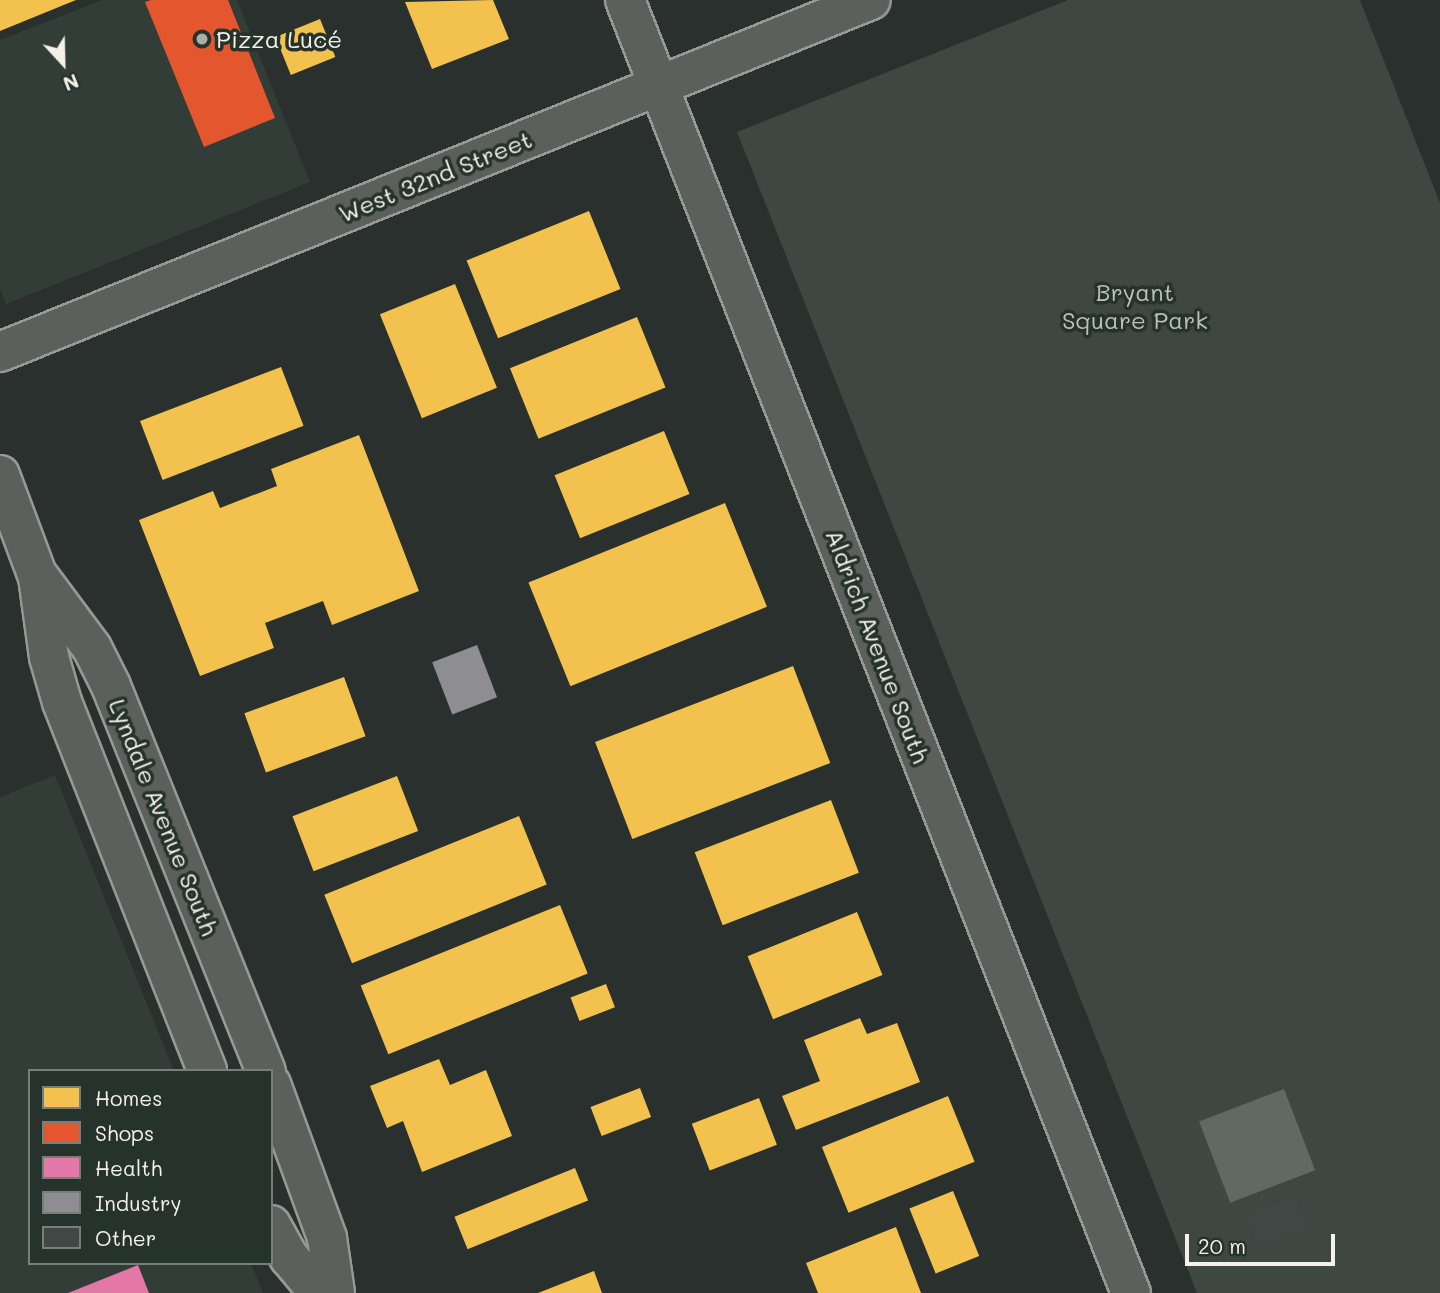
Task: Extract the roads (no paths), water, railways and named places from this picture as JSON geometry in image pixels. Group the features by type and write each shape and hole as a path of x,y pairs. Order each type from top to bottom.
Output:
{"street":[{"name":"Aldrich Avenue South","path":"625,0 1131,1293"},
{"name":"West 32nd Street","path":"0,352 871,0"},
{"name":"Lyndale Avenue South","path":"0,475 38,577 49,657 62,702 207,1069"},
{"name":"Lyndale Avenue South","path":"38,577 92,648 111,686 265,1069"},
{"path":"273,1090 327,1238 335,1293"},
{"path":"273,1229 289,1257 319,1293"}],"place":[{"name":"Pizza Lucé","path":"202,39"}],"park label":[{"name":"Bryant Square Park","path":"1135,306"}]}
